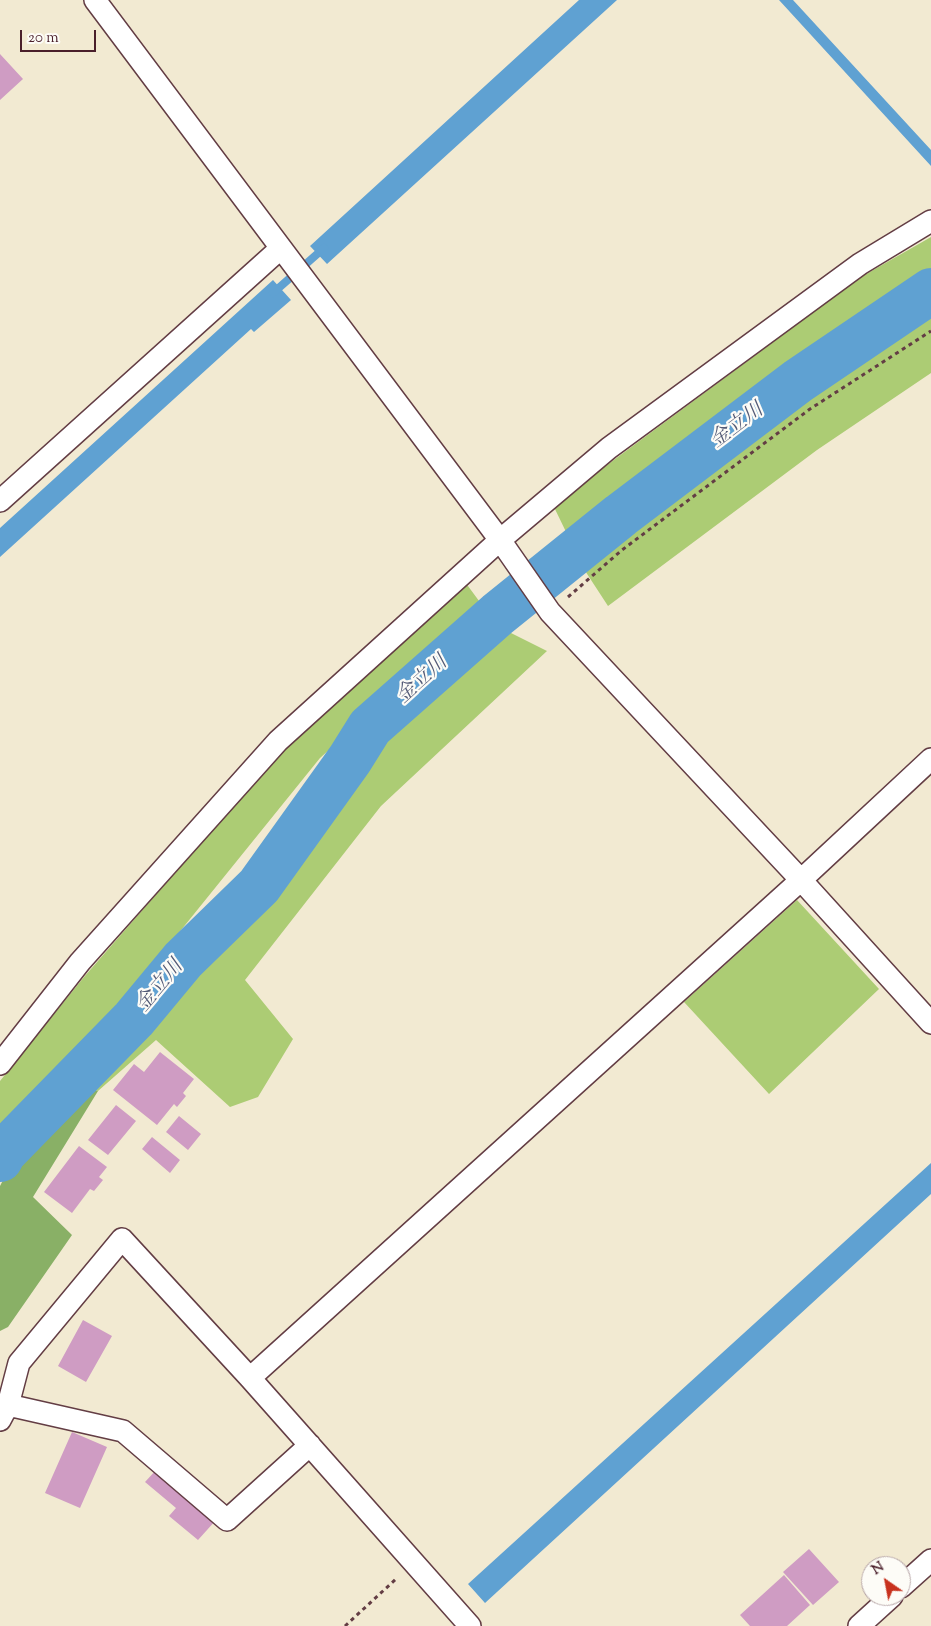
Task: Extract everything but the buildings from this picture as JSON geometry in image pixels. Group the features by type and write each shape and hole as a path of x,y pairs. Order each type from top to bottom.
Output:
{"street":[{"path":"95,0 505,548 550,612 801,880 931,1023"},
{"path":"0,1064 80,962 278,741 505,548 617,442 860,264 931,221"},
{"path":"0,501 286,255"},
{"path":"250,1378 801,880 931,759"},
{"path":"310,1445 227,1520 123,1431 4,1412 19,1363 122,1239 250,1378 310,1445 470,1626"},
{"path":"911,1579 931,1560"},
{"path":"859,1626 881,1606"}],"path":[{"path":"550,612 622,550 810,408 931,331"},
{"path":"345,1626 414,1563"}],"green space":[{"path":"931,237 931,280 799,365 568,536 553,505 861,277"},
{"path":"931,304 931,373 817,450 608,606 578,560 806,385"},
{"path":"465,582 485,609 320,758 152,966 0,1141 0,1081 84,977 283,749"},
{"path":"495,625 547,651 381,806 245,980 293,1039 258,1097 230,1107 156,1040 98,1091 87,1087 188,968 297,852 375,738"},
{"path":"797,900 879,989 769,1094 684,1002"},
{"path":"87,1087 98,1091 33,1197 72,1235 8,1327 0,1331 0,1186 17,1153"}],"water":[{"path":"579,0 617,0 327,264 310,246"},
{"path":"779,0 793,0 931,150 931,166"},
{"path":"273,280 291,300 254,332 251,329 0,557 0,528"},
{"path":"931,1163 931,1194 485,1603 468,1584"}],"waterway":[{"path":"273,293 324,248"},
{"name":"金立川","path":"0,1159 3,1153 134,1019 183,960 259,886 350,759 370,727 498,614 621,515 798,381 931,291"}]}
